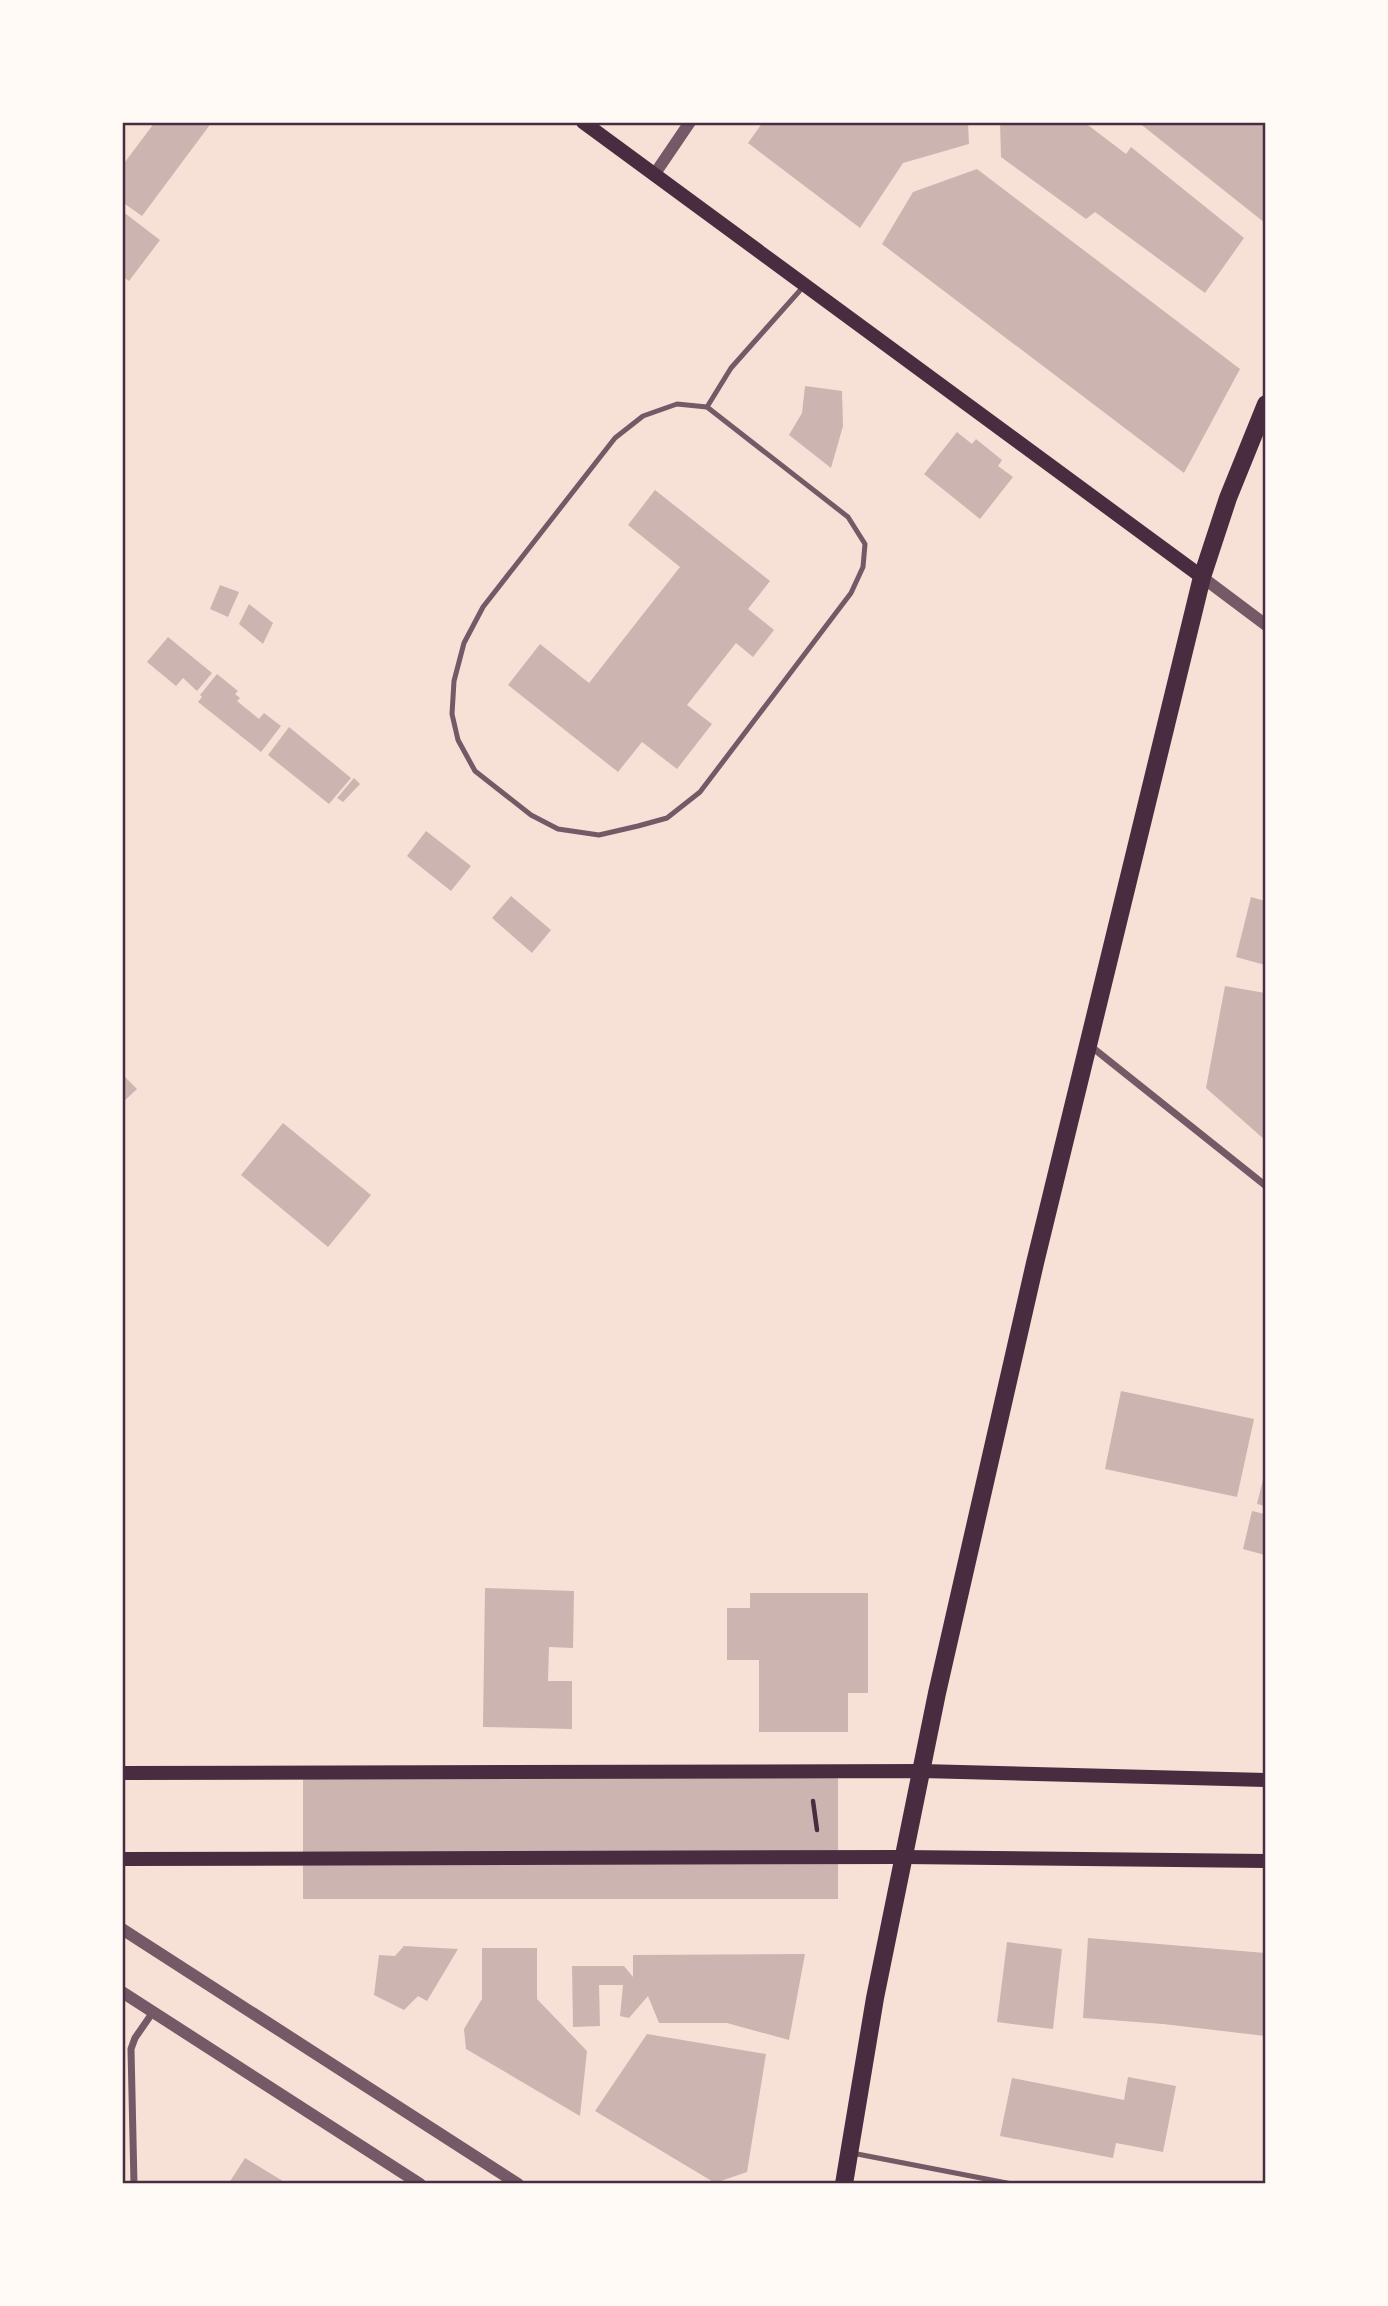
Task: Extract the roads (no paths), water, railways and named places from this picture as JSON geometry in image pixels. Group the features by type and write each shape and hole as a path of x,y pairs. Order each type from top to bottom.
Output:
{"main road":[{"path":"583,122 1202,577"},
{"path":"844,2183 875,1998 940,1680 1088,1044 1202,577 1228,498 1265,404"},
{"path":"122,1773 922,1771 1265,1780"},
{"path":"122,1859 903,1857 1265,1861"}],"street":[{"path":"654,175 690,122"},
{"path":"1202,577 1265,625"},
{"path":"1088,1044 1265,1186"},
{"path":"122,1929 518,2183"},
{"path":"122,1992 420,2183"},
{"path":"134,2183 131,2049 135,2038 153,2012"}],"lane":[{"path":"706,407 731,368 804,285"},
{"path":"677,404 706,407 848,516 865,544 863,567 851,593 700,792 667,818 638,827 598,835 558,829 531,815 475,771 458,740 452,713 454,681 464,643 483,607 615,438 643,416 677,404"},
{"path":"849,2152 1012,2183"}]}
